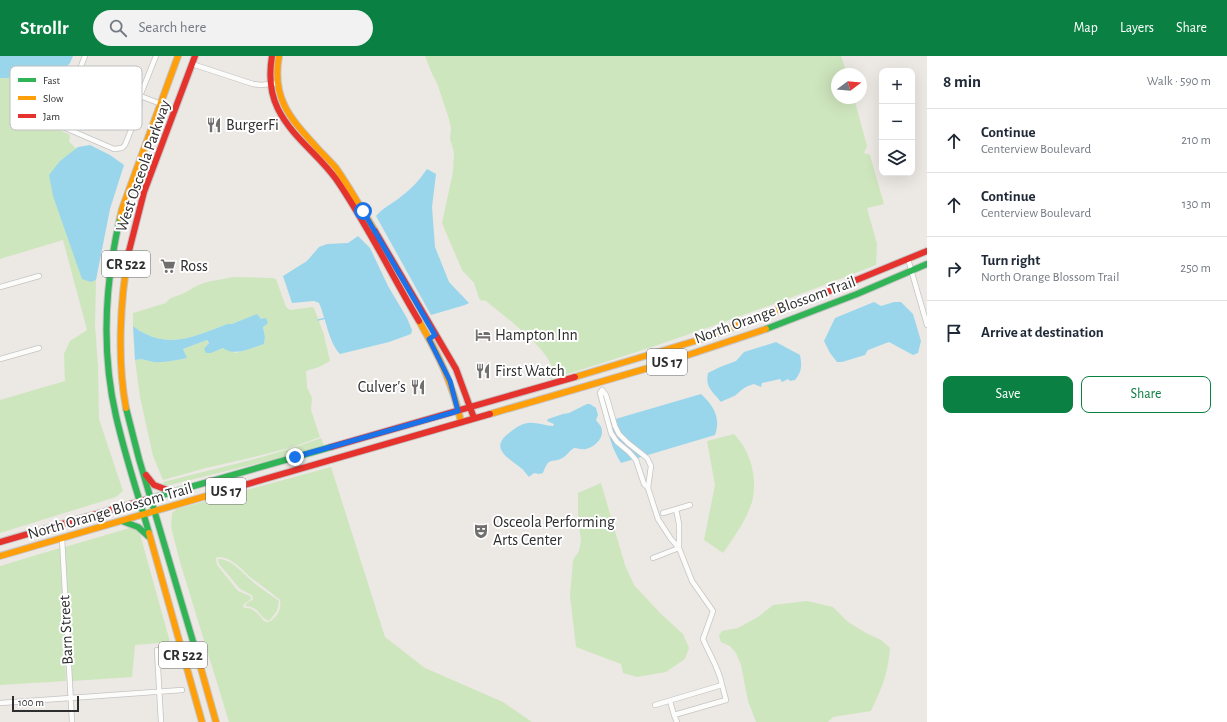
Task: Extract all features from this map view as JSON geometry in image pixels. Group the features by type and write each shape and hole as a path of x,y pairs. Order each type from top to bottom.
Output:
{"main road":[{"name":"West Osceola Parkway","path":"139,502 116,416 111,391 106,348 106,300 111,258 122,210 178,56"},
{"name":"West Osceola Parkway","path":"150,499 129,420 124,388 121,318 124,276 140,204 195,56"},
{"path":"272,56 270,70 271,84 278,109 287,123 332,169"},
{"path":"279,56 277,67 278,83 282,99 290,117 332,169 379,250 390,272 432,337 456,369 474,418"},
{"name":"US 17","path":"908,259 927,251"},
{"name":"North Orange Blossom Trail","path":"0,542 470,408 708,337 822,295 908,259"},
{"name":"US 17","path":"911,270 927,264"},
{"name":"North Orange Blossom Trail","path":"0,556 669,362 800,316 857,294 911,270"},
{"path":"800,316 805,307 822,295"},
{"path":"768,328 791,314 794,310 793,306"},
{"path":"432,337 448,375 461,422"},
{"path":"603,381 606,373 616,365"},
{"path":"142,470 149,481 156,487 174,492"},
{"name":"CR 522","path":"150,499 216,722"},
{"name":"CR 522","path":"139,502 202,722"},
{"path":"121,521 138,526 144,530 150,540"}],"street":[{"path":"81,66 85,56"},
{"path":"142,91 156,56"},
{"path":"192,64 253,84 262,85 278,83"},
{"path":"142,97 161,104"},
{"path":"70,130 114,149 122,148 125,145 131,130"},
{"path":"908,259 927,325"},
{"path":"0,287 39,276"},
{"path":"0,359 39,348"},
{"path":"648,488 644,484 634,458 610,433 600,393 602,390 606,394 615,426 619,434 647,458 651,466 648,488 658,519 671,539 679,548 692,581 713,611 703,639 720,673 726,700 674,715"},
{"path":"634,458 635,454 640,453"},
{"path":"640,472 644,474 650,471"},
{"path":"663,513 690,505"},
{"path":"676,509 679,524 679,548"},
{"name":"Barn Street","path":"62,538 72,722"},
{"path":"653,558 679,548"},
{"path":"157,650 161,722"},
{"path":"655,705 722,685"},
{"path":"0,703 182,690"},
{"path":"670,701 676,722"}],"green space":[{"path":"425,56 841,56 845,68 831,68 831,104 856,104 867,146 864,153 870,155 884,204 867,208 877,244 876,265 714,325 633,353 550,379 548,373 552,367 541,350 523,332 486,301 480,300 474,283 462,270 442,223 453,172 454,152 450,139 451,128 449,119 437,83"},
{"path":"0,78 10,78 10,130 59,130 70,135 69,141 76,149 60,161 91,282 96,280 95,325 98,366 99,419 123,491 116,497 0,533 0,400 65,381 64,354 70,341 87,330 63,240 0,259"},
{"path":"233,277 276,279 286,307 290,310 314,308 324,335 330,361 319,367 306,371 307,387 312,398 311,410 320,437 283,449 163,480 153,456 140,397 135,360 143,359 154,362 162,362 187,358 183,349 207,340 211,353 223,348 236,353 264,344 265,337 263,326 268,323 258,320 227,324 187,338 166,340 146,334 133,326 133,313 166,303 171,298 203,283"},
{"path":"734,434 740,441 749,457 752,466 754,493 746,516 723,553 704,540 715,485 707,441"},
{"path":"321,438 324,446 315,449 170,485 164,485 163,482 251,460"},
{"path":"331,467 385,637 425,668 503,702 532,722 229,722 180,562 171,527 172,513 177,509","holes":["217,557 233,562 280,600 279,611 272,620 266,622 250,608 244,608 243,605 251,599 250,596 238,591 217,565"]},
{"path":"601,483 625,565 634,585 660,613 683,634 689,648 685,659 666,672 637,677 623,673 621,664 576,647 570,596 573,560 579,551 581,541 578,517 578,493"},
{"path":"133,527 137,529 140,534 170,642 135,645 132,677 72,681 65,547"},
{"path":"60,548 66,681 0,685 0,566"},
{"path":"218,559 228,561 257,586 279,601 277,611 269,621 254,608 245,606 248,602 253,600 252,595 240,589 219,564"},
{"path":"807,601 833,607 848,622 881,640 890,648 884,681 871,711 833,717 828,722 756,722 748,701 741,665 736,653 730,646 721,642 719,636 722,631 738,628 758,617 773,605"}],"water":[{"path":"0,56 73,56 67,66 10,66 10,78 0,78"},
{"path":"90,145 110,155 124,165 110,209 96,280 91,282 82,279 53,196 49,175 60,161 78,147"},
{"path":"427,169 436,174 432,207 435,247 449,282 469,303 431,315 376,216 410,189"},
{"path":"358,236 370,248 388,286 407,318 412,330 411,334 389,342 340,354 330,337 319,303 314,301 292,303 283,276 307,261 319,247 327,244 348,243"},
{"path":"874,302 881,306 894,302 901,302 913,314 921,341 918,353 913,355 889,342 868,350 865,355 842,362 837,362 830,353 824,341 835,318"},
{"path":"257,314 261,319 266,318 268,323 263,327 265,337 264,344 238,352 228,351 223,348 211,353 206,353 204,349 209,343 207,340 183,349 187,358 162,362 154,362 143,359 135,360 133,326 156,338 177,340 197,335 227,324 232,324"},
{"path":"776,342 800,355 801,368 795,380 790,381 788,379 782,382 780,379 762,383 761,387 754,384 745,387 735,396 721,402 708,385 708,373 736,361 744,352"},
{"path":"701,394 710,403 717,418 717,429 715,435 621,463 611,442 609,433 612,420"},
{"path":"590,404 596,408 598,415 596,420 602,429 602,434 599,440 589,448 574,448 564,457 550,462 545,467 543,473 534,473 529,477 503,452 501,443 503,438 518,426 531,423 553,426 554,424 547,421 548,419 569,413"}],"waterway":[{"path":"318,320 326,318"}],"traffic: fast":[{"path":"120,218 108,292 108,367 116,416 127,460 149,533"},
{"path":"766,329 857,294 927,264"},
{"path":"126,408 139,459 200,665"},
{"path":"148,499 331,447"},
{"path":"122,521 138,527 148,536"}],"traffic: slow":[{"path":"120,218 178,56"},
{"path":"279,56 277,71 278,85 281,97 292,119 336,168 375,231"},
{"path":"126,408 121,370 121,330 123,289 129,251"},
{"path":"575,377 695,341 827,292"},
{"path":"419,321 449,382 461,422"},
{"path":"490,414 655,366 766,329"},
{"path":"0,556 227,490"},
{"path":"149,533 202,722"},
{"path":"200,665 216,722"}],"traffic: jam":[{"path":"129,251 144,192 195,56"},
{"path":"272,56 271,83 273,96 278,109 298,137 336,179 369,231 419,321"},
{"path":"375,231 456,369 474,418"},
{"path":"827,292 927,251"},
{"path":"331,447 575,377"},
{"path":"227,490 490,414"},
{"path":"146,475 154,485 173,492"},
{"path":"0,542 148,499"}],"place":[{"name":"BurgerFi","path":"214,125"},
{"name":"Ross","path":"168,266"},
{"name":"Hampton Inn","path":"483,335"},
{"name":"First Watch","path":"483,371"},
{"name":"Culver's","path":"418,387"},
{"name":"Osceola Performing Arts Center","path":"481,531"}],"route":[{"path":"295,457 458,411 450,381 429,339 435,335 363,211"}]}
